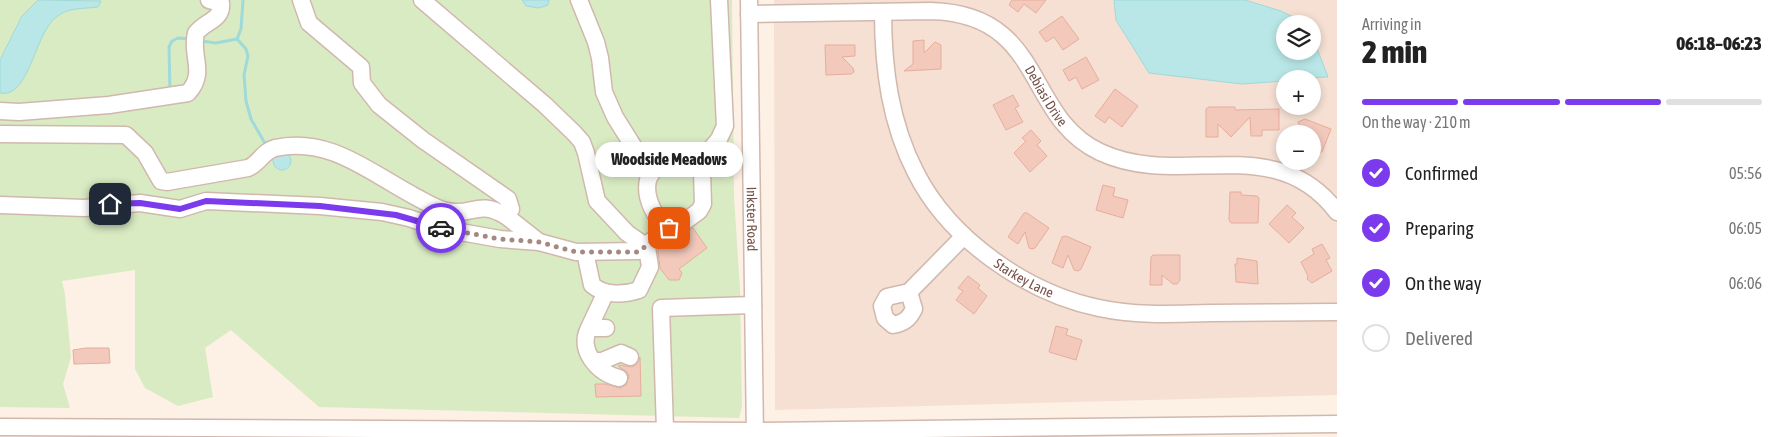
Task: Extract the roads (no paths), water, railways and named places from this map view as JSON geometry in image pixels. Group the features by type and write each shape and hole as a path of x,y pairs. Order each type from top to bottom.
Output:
{"street":[{"path":"0,111 19,112 109,104 188,93 196,81 198,73 196,33 220,14 221,3 208,0"},
{"path":"301,0 309,23 360,67 362,83 371,97 422,140 508,199 510,209 506,216"},
{"path":"422,0 545,104 574,133 582,142 586,153 597,201 627,234 647,247 650,267 639,290 631,293 605,294 592,285 590,279"},
{"path":"579,0 596,42 604,92 615,117 635,149 654,160 656,166 647,188 648,198 661,224 669,228"},
{"path":"0,205 84,208 140,203 180,209 206,201 320,206 391,214 438,228 500,239 539,242 560,249 585,252 638,252 647,247 669,228 684,222 699,210 703,204 702,172 704,157 720,139 725,126 719,0"},
{"name":"Debiasi Drive","path":"749,7 956,13 974,18 1005,36 1024,59 1054,108 1072,132 1098,151 1122,162 1158,167 1244,164 1275,169 1292,175 1316,190 1337,212"},
{"name":"Inkster Road","path":"749,7 755,434"},
{"name":"Starkey Lane","path":"883,12 884,64 889,96 900,134 916,174 936,204 964,236 987,256 1024,281 1056,295 1099,308 1160,314 1337,312"},
{"path":"0,134 126,135 144,154 161,181 167,182 253,166 261,156 275,148 293,146 326,149 434,207 455,212 488,208 506,216 539,242"},
{"path":"909,292 964,236"},
{"path":"585,252 596,327"},
{"path":"605,294 596,327 584,336 586,350 600,368 610,376 619,378"},
{"path":"665,430 661,308 753,305"},
{"path":"596,361 602,361 622,353 630,358"},
{"path":"0,427 665,430 755,434 1181,432 1337,424"}],"water":[{"path":"38,0 101,1 98,7 70,10 55,18 42,38 25,77 10,92 0,93 0,60 22,16"},
{"path":"522,0 549,0 548,5 539,8 526,6"},
{"path":"1114,0 1245,0 1289,15 1276,15 1276,60 1321,59 1328,77 1321,77 1321,70 1276,70 1276,82 1242,84 1149,73 1116,20"},
{"path":"282,152 288,155 291,161 288,167 282,170 276,167 273,161 276,155"}],"waterway":[{"path":"201,41 216,43 237,39 241,29 243,0"},
{"path":"170,91 169,47 172,41 178,38 190,39"},
{"path":"237,39 246,49 248,56 244,75 246,101 251,119 267,147"}],"place":[{"name":"Woodside Meadows","path":"669,228"}]}
